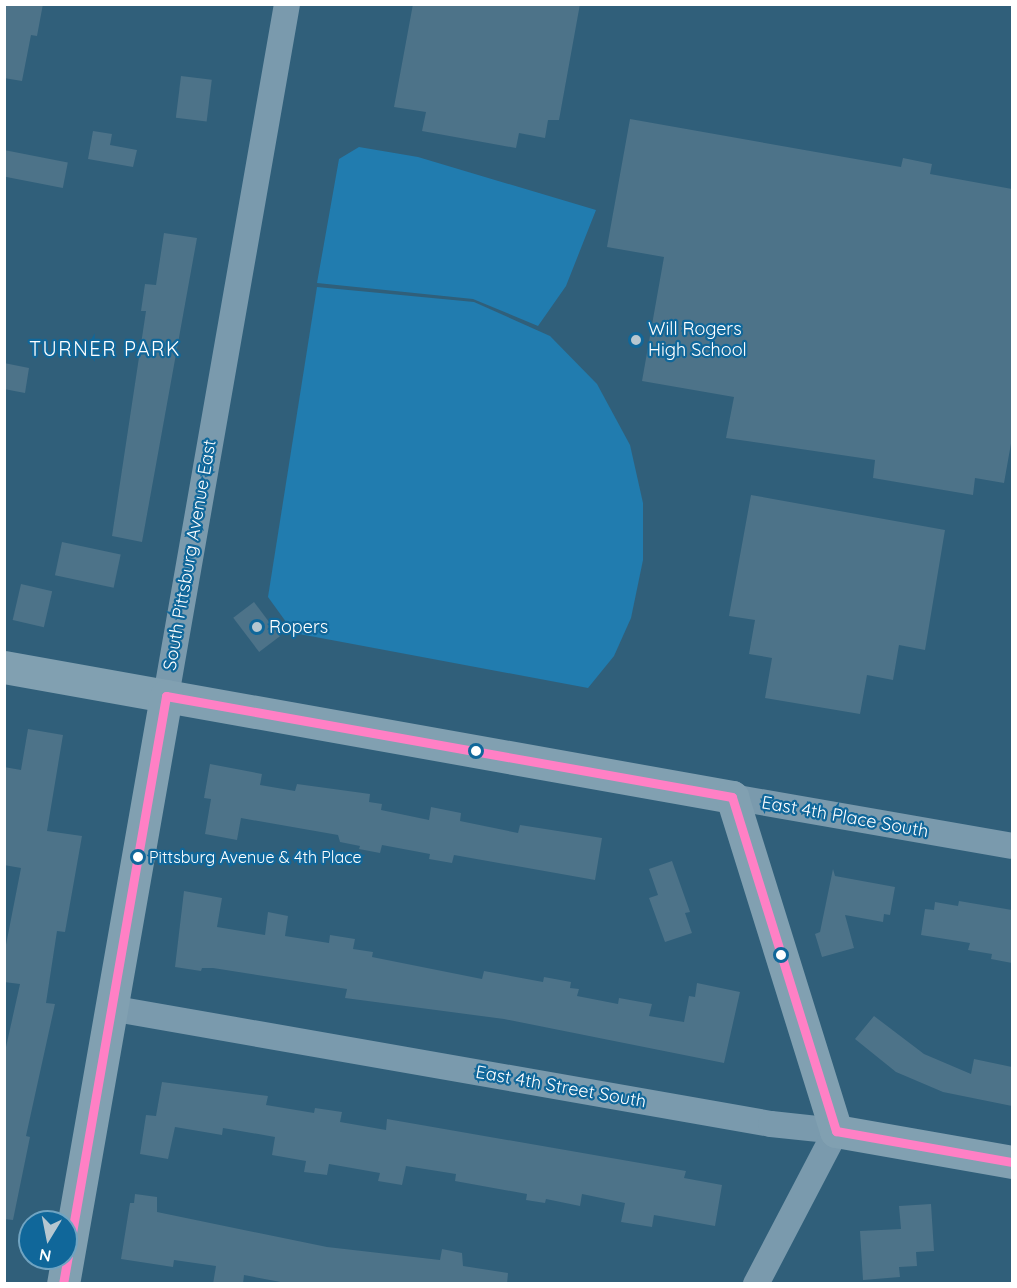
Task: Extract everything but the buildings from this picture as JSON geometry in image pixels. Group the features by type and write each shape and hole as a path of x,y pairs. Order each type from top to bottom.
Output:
{"street":[{"name":"South Pittsburg Avenue East","path":"63,1284 166,696 281,6"},
{"name":"East 4th Place South","path":"4,667 1012,846"},
{"path":"732,797 836,1131 756,1284"},
{"name":"East 4th Street South","path":"110,1008 771,1124 836,1131 1012,1162"}],"shaded area":[{"path":"359,147 418,157 596,210 566,286 538,326 473,299 317,283 339,159"},
{"path":"317,287 474,302 550,336 597,384 630,445 643,503 643,560 631,618 614,656 588,688 294,633 268,597"}],"transit line":[{"path":"63,1284 166,696 732,797 836,1131 1012,1162"}],"place":[{"name":"Will Rogers High School","path":"636,340"},
{"name":"Ropers","path":"257,627"},
{"name":"Pittsburg Avenue & 4th Place","path":"138,857"}],"district":[{"name":"TURNER PARK","path":"105,348"}]}
